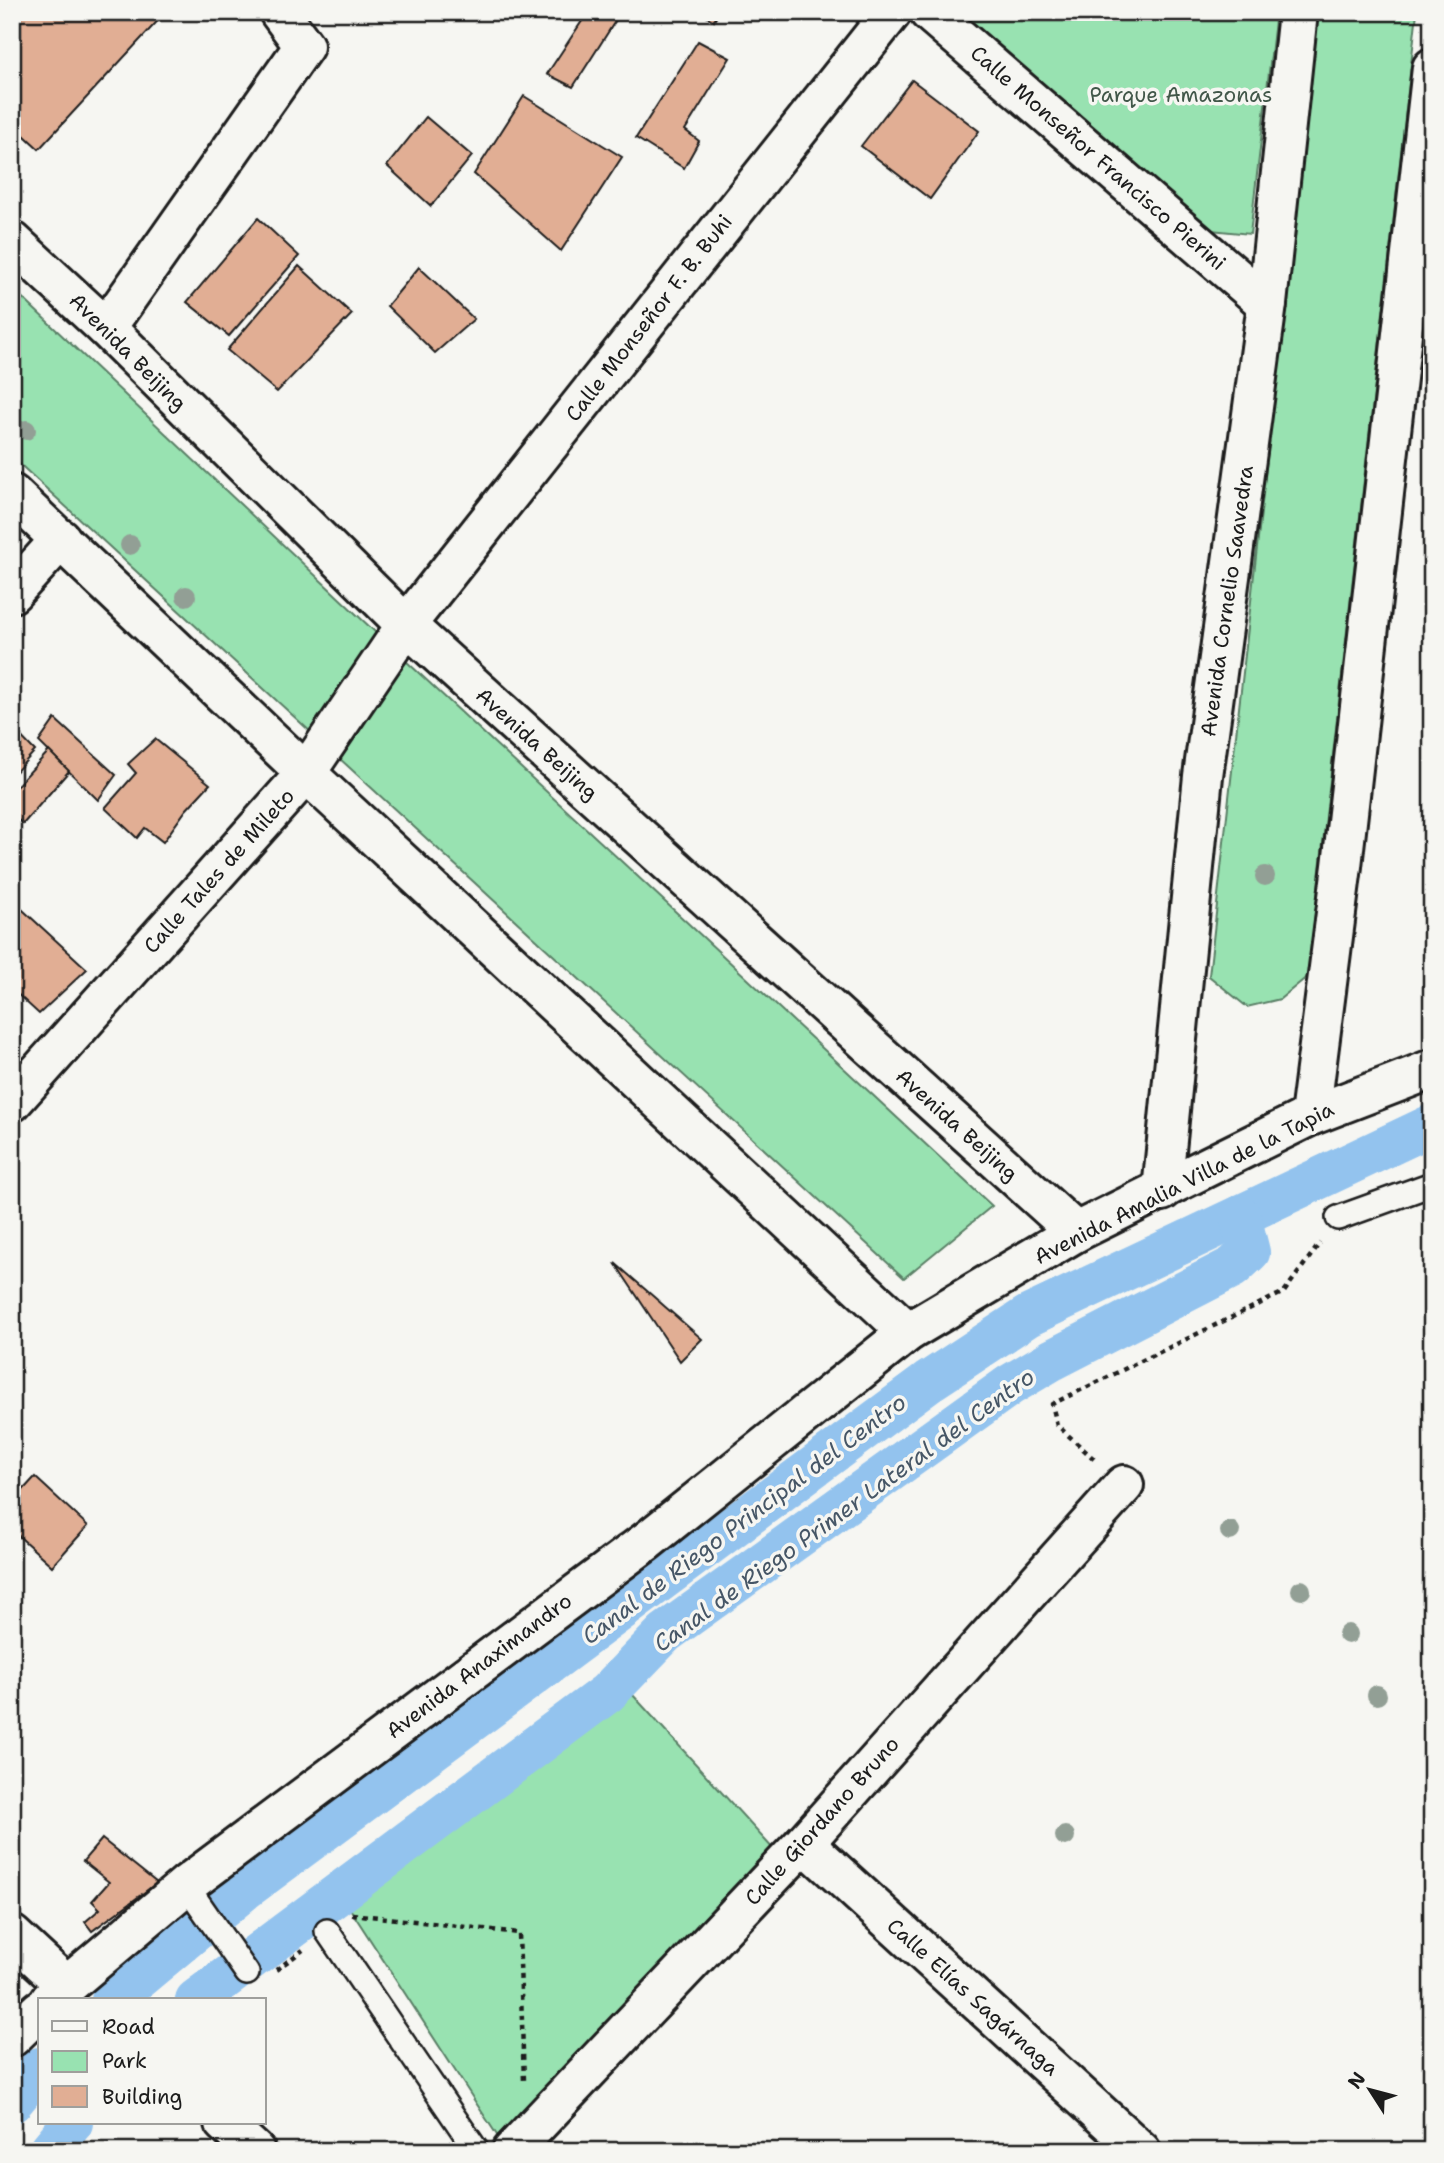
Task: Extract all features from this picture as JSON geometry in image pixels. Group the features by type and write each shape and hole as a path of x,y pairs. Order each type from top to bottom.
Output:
{"street":[{"path":"106,328 304,46 279,12"},
{"name":"Calle Monseñor F. B. Buhi","path":"406,625 892,12"},
{"name":"Calle Monseñor Francisco Pierini","path":"929,12 1267,304"},
{"name":"Avenida Cornelio Saavedra","path":"1162,1191 1203,776 1267,304 1298,12"},
{"path":"1310,1116 1342,866 1432,68"},
{"name":"Avenida Beijing","path":"12,241 106,328 406,625 1076,1233"},
{"path":"12,494 306,773 908,1332"},
{"path":"12,593 61,539"},
{"name":"Calle Tales de Mileto","path":"12,1102 306,773 406,625"},
{"name":"Avenida Amalia Villa de la Tapia","path":"908,1332 1076,1233 1310,1116 1432,1069"},
{"name":"Avenida Anaximandro","path":"61,1998 647,1541 908,1332"},
{"name":"Calle Giordano Bruno","path":"524,2139 804,1843 1124,1485"},
{"name":"Calle Elías Sagárnaga","path":"804,1843 1141,2151"},
{"path":"12,1934 59,1998"},
{"name":"Avenida Anaximandro","path":"12,2037 38,2016"},
{"path":"225,2124 255,2151"}],"lane":[{"path":"1338,1218 1432,1184"},
{"path":"192,1894 247,1972"},
{"path":"327,1931 477,2151"}],"path":[{"path":"1124,1485 1057,1425 1052,1405 1284,1292 1338,1218"},
{"path":"353,1913 519,1933 524,2139"}],"green space":[{"name":"Parque Amazonas","path":"960,12 1276,12 1250,234 1211,230"},
{"path":"1317,12 1417,12 1308,976 1280,999 1247,1007 1209,976"},
{"path":"12,288 392,648 992,1206 904,1278 12,457"},
{"path":"632,1694 775,1851 502,2143 345,1901"}],"building":[{"path":"12,12 166,12 39,149 12,124"},
{"path":"588,12 621,12 573,87 547,74"},
{"path":"700,12 719,12 714,21"},
{"path":"698,41 730,58 685,130 699,141 684,168 636,138"},
{"path":"912,80 979,131 930,199 861,146"},
{"path":"524,96 622,157 561,251 474,174"},
{"path":"426,117 472,156 431,206 387,166"},
{"path":"258,218 299,256 229,336 187,302"},
{"path":"299,266 352,314 277,392 227,350"},
{"path":"419,267 474,319 435,353 387,306"},
{"path":"55,719 116,775 98,800 39,742"},
{"path":"12,727 35,751 12,776"},
{"path":"155,739 210,784 186,810 163,842 145,828 137,838 105,808 136,773 128,764"},
{"path":"49,751 69,771 23,824 12,815 12,791"},
{"path":"12,900 87,969 39,1014 12,989 12,917 15,914"},
{"path":"615,1263 702,1339 680,1361"},
{"path":"35,1477 88,1526 52,1566 12,1530 12,1502"},
{"path":"102,1839 157,1883 92,1931 85,1922 100,1909 92,1901 109,1882 83,1861"}],"waterway":[{"name":"Canal de Riego Principal del Centro","path":"114,1998 244,1890 928,1382 1028,1316 1432,1125"},
{"name":"Canal de Riego Primer Lateral del Centro","path":"199,1998 607,1693 665,1633 1010,1385 1052,1360 1233,1267 1249,1252 1240,1216"},
{"name":"Canal de Riego Principal del Centro","path":"12,2102 38,2070"},
{"name":"Canal de Riego Primer Lateral del Centro","path":"49,2151 71,2124"}]}
